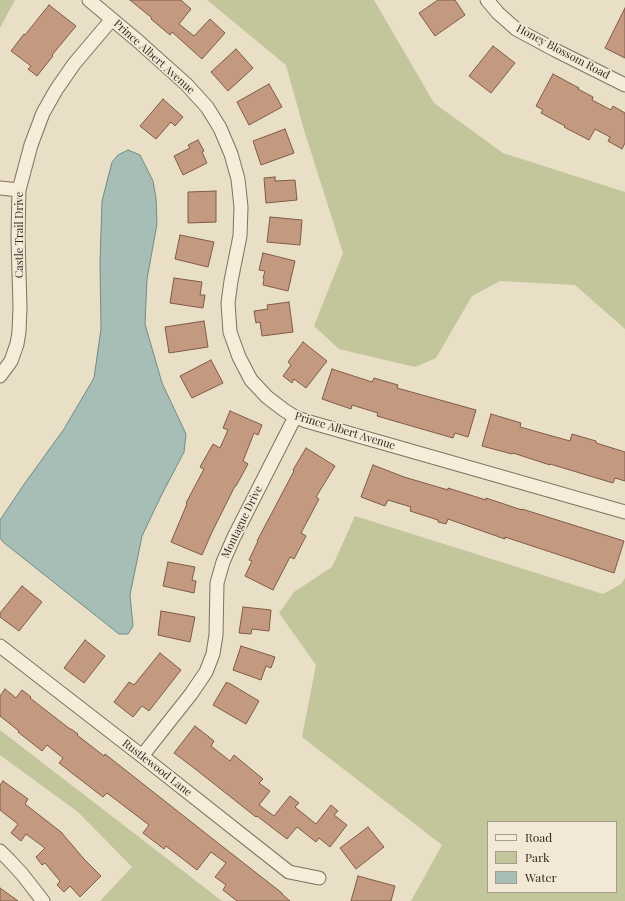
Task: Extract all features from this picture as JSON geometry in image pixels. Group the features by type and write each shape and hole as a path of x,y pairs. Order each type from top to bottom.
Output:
{"street":[{"name":"Prince Albert Avenue","path":"88,0 138,41 186,84 207,107 220,128 231,154 238,179 241,207 240,236 230,281 228,303 230,332 239,357 251,380 267,397 295,417 306,421 625,512"},
{"name":"Honey Blossom Road","path":"487,0 498,13 516,29 625,85"},
{"name":"Castle Trail Drive","path":"0,376 11,361 17,344 19,332 19,190 30,145 42,113 56,90 74,64 112,19"},
{"path":"0,188 19,190"},
{"name":"Montague Drive","path":"142,756 191,694 206,672 213,654 216,635 217,582 223,562 234,537 295,417"},
{"name":"Rustlewood Lane","path":"0,646 288,872 319,878"},
{"path":"0,851 10,860 43,901"}],"green space":[{"path":"0,0 15,0 0,28"},
{"path":"207,0 374,0 434,103 503,153 625,192 625,329 575,285 500,281 472,296 436,358 415,367 339,349 314,326 343,253 304,130 286,65"},
{"path":"355,516 603,594 621,584 625,578 625,901 411,901 442,845 302,737 316,665 279,613 294,592 332,567"},
{"path":"0,730 222,901 100,901 132,867 78,812 0,755"}],"water":[{"path":"128,150 140,155 153,181 156,198 157,224 147,279 145,324 162,383 186,434 184,452 142,536 130,595 133,626 128,634 119,634 3,542 0,538 0,520 64,429 94,378 101,329 100,263 102,201 112,162 118,155"}],"building":[{"path":"130,0 181,0 191,9 179,24 194,36 210,19 225,33 202,59 172,32 170,35"},
{"path":"438,0 455,0 465,15 435,36 419,13"},
{"path":"49,5 76,26 37,76 28,69 31,66 11,51"},
{"path":"625,8 625,58 605,48"},
{"path":"493,46 515,63 491,93 469,76"},
{"path":"236,49 253,68 228,91 211,72"},
{"path":"553,74 593,97 592,100 611,110 613,106 625,113 625,143 622,149 608,141 610,137 595,129 589,140 541,113 543,110 536,106"},
{"path":"269,84 282,107 249,125 237,102"},
{"path":"163,99 183,117 175,126 171,122 156,139 140,126"},
{"path":"285,129 294,153 261,165 253,141"},
{"path":"198,140 204,151 202,152 207,163 183,175 174,156 190,148 188,145"},
{"path":"275,177 275,181 295,180 297,200 266,203 264,178"},
{"path":"216,191 216,222 188,223 188,192"},
{"path":"270,217 302,220 300,245 267,242"},
{"path":"180,235 214,242 208,267 175,259"},
{"path":"263,253 295,261 288,291 263,285 265,271 259,270"},
{"path":"174,278 202,282 200,295 205,295 203,308 170,303"},
{"path":"289,302 293,332 262,336 260,322 256,323 254,311 268,309 267,305"},
{"path":"204,321 208,347 169,353 165,327"},
{"path":"303,342 327,361 306,388 294,379 292,383 283,376 291,365 288,362"},
{"path":"211,360 223,383 192,398 180,376"},
{"path":"332,369 372,382 374,378 398,385 397,388 476,410 468,437 455,433 453,438 377,416 378,413 352,405 351,409 322,399"},
{"path":"230,411 262,425 258,435 254,433 243,461 248,464 235,486 202,555 171,542 187,504 186,503 204,469 200,467 213,444 220,448 228,430 223,428"},
{"path":"491,414 521,423 520,427 570,441 572,434 625,452 625,481 615,478 613,483 513,453 482,446"},
{"path":"306,448 335,466 316,497 319,499 301,533 306,536 294,559 290,557 273,590 245,576 252,561 249,560 257,541 294,471 293,470"},
{"path":"373,465 404,477 448,490 448,488 486,500 486,498 624,541 614,573 505,537 505,539 448,519 446,524 438,522 438,520 410,511 411,507 388,500 385,506 361,497"},
{"path":"168,562 195,567 192,580 196,581 194,593 163,586"},
{"path":"22,586 42,602 19,631 0,617 0,613"},
{"path":"243,607 271,610 269,631 252,629 251,634 239,633"},
{"path":"161,611 195,617 190,642 158,635"},
{"path":"85,640 105,656 84,683 64,668"},
{"path":"241,646 275,657 271,668 266,666 261,680 233,670"},
{"path":"160,653 181,670 149,711 142,706 133,717 114,702 129,682 134,685"},
{"path":"226,683 229,683 259,701 246,724 213,705"},
{"path":"5,689 16,698 22,690 31,697 30,698 78,734 77,735 104,756 105,754 282,893 290,901 237,901 223,890 226,885 215,877 226,863 211,852 197,870 166,846 164,849 143,833 149,825 107,793 103,797 59,763 63,758 47,745 42,751 0,716 0,696"},
{"path":"195,726 214,741 211,746 230,761 234,755 263,779 259,783 270,791 259,805 274,816 290,796 299,803 295,807 316,824 331,805 338,811 334,815 347,825 330,847 319,838 316,842 297,827 287,839 257,816 256,817 174,753"},
{"path":"3,781 28,799 25,804 61,832 101,876 80,897 70,886 64,892 57,885 60,881 45,863 42,865 36,857 45,848 26,834 21,841 11,833 18,824 0,810 0,785"},
{"path":"368,827 384,847 356,869 340,848"},
{"path":"358,876 395,886 391,901 351,901"},
{"path":"0,888 18,901 0,901"}]}
